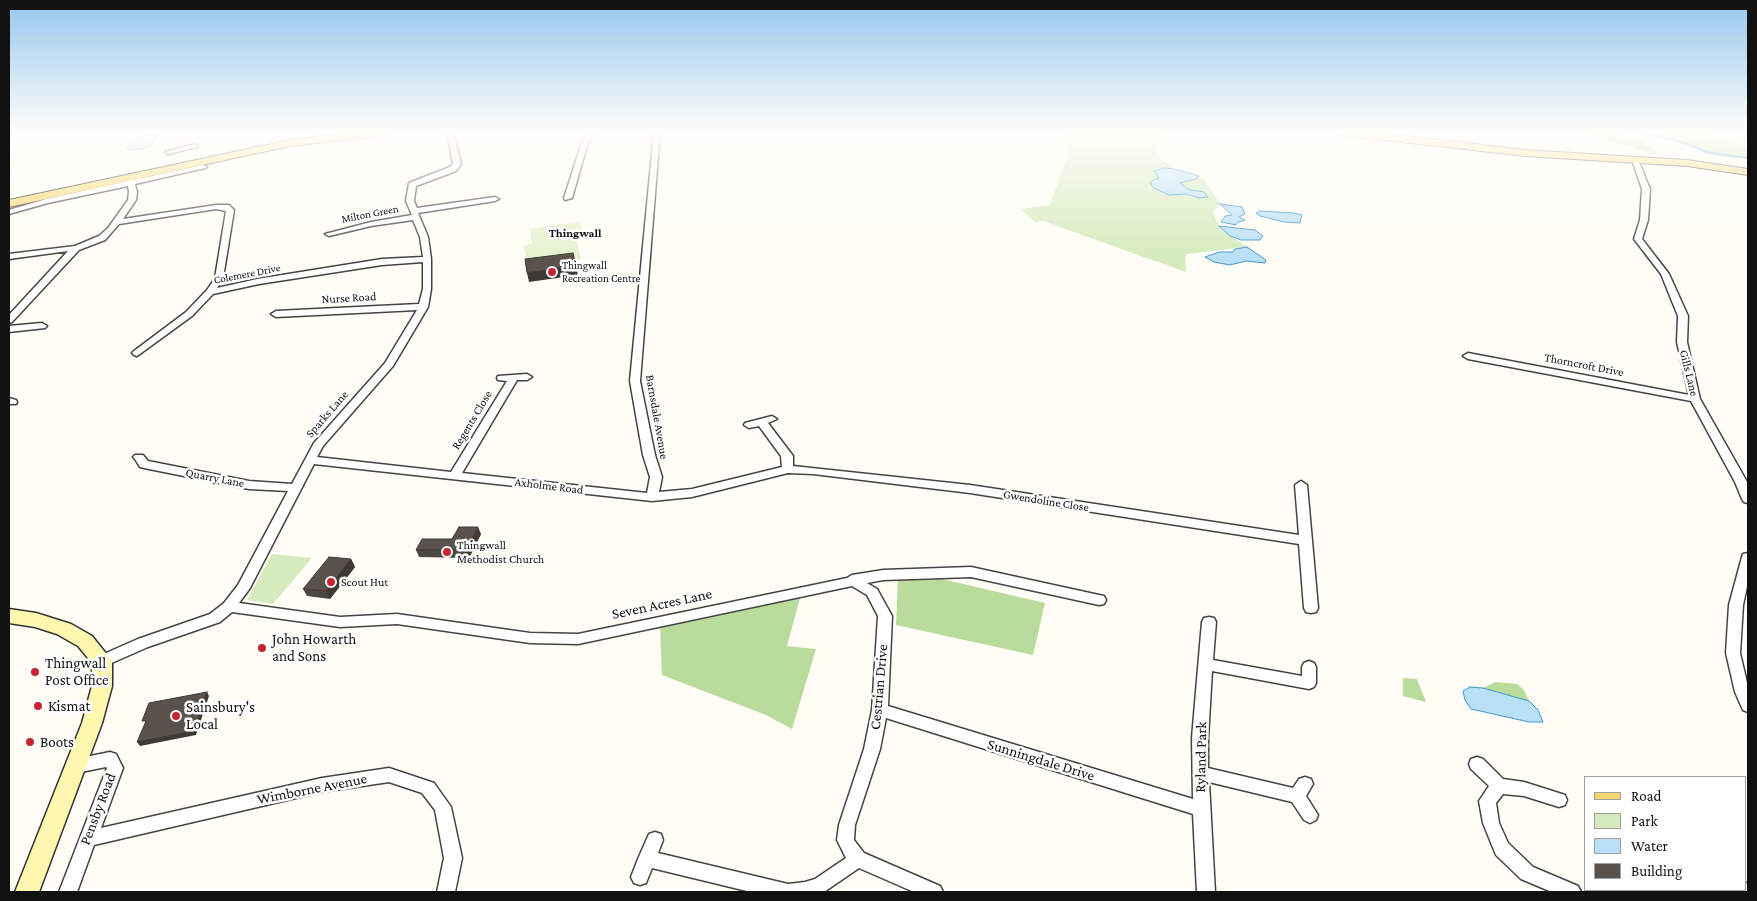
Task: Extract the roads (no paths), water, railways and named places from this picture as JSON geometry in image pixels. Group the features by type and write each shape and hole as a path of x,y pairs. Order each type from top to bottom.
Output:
{"main road":[{"path":"9,204 152,174"},
{"path":"9,616 36,620 64,629 85,641 102,660 102,686 92,723 27,892"}],"street":[{"path":"9,212 129,180 163,174"},
{"name":"Sparks Lane","path":"102,660 142,643 176,633 215,618 229,607 243,588 318,445 389,364 422,307 427,289 427,259 424,237 410,201 412,185 439,174"},
{"path":"568,198 575,174"},
{"name":"Barnsdale Avenue","path":"652,497 656,477 649,455 635,381 653,174"},
{"name":"Gills Lane","path":"1640,174 1646,189 1644,220 1638,239 1665,274 1683,316 1682,342 1695,399 1748,499"},
{"path":"9,256 76,248 102,238 117,222 132,200 133,192 129,180"},
{"name":"Milton Green","path":"329,234 415,214 495,199"},
{"name":"Colemere Drive","path":"117,222 216,207 226,207 230,210 219,278 210,292"},
{"path":"9,320 76,248"},
{"name":"Colemere Drive","path":"210,292 257,282 382,262 427,259"},
{"path":"137,353 189,314 210,292"},
{"name":"Nurse Road","path":"276,314 422,307"},
{"path":"9,330 42,326"},
{"name":"Thorncroft Drive","path":"1468,356 1695,399"},
{"name":"Regents Close","path":"455,475 507,379 526,378"},
{"path":"749,426 767,421 787,456 788,469"},
{"name":"Quarry Lane","path":"139,458 144,464 249,485 296,488"},
{"name":"Axholme Road","path":"309,460 652,497 692,493 788,469"},
{"name":"Gwendoline Close","path":"788,469 813,470 970,489 1304,540"},
{"path":"1301,485 1310,608"},
{"path":"1748,557 1736,605 1733,653 1742,692 1748,706"},
{"name":"Seven Acres Lane","path":"229,607 340,622 397,619 530,638 578,639 883,575 971,572 1100,600"},
{"name":"Cestrian Drive","path":"852,580 872,592 885,616 880,710 872,749 847,825 845,840 858,859"},
{"name":"Ryland Park","path":"1206,892 1201,809 1200,738 1209,622"},
{"path":"1206,664 1309,683 1309,666"},
{"name":"Sunningdale Drive","path":"880,710 1201,809"},
{"name":"Pensby Road","path":"68,892 115,768 110,759 76,766"},
{"path":"1477,764 1500,786 1524,789 1559,800"},
{"path":"1200,773 1301,790 1310,815"},
{"name":"Wimborne Avenue","path":"87,839 322,785 389,775 428,788 443,807 454,858 446,892"},
{"path":"1500,786 1487,801 1491,823 1502,849 1527,873 1572,892"},
{"path":"640,876 655,840"},
{"path":"791,892 805,891 821,885 858,859 934,892"},
{"path":"647,860 786,892"},
{"path":"1722,892 1748,892"}],"water":[{"path":"1156,174 1192,174 1199,176 1196,179 1180,183 1190,190 1204,192 1208,197 1199,198 1186,194 1169,195 1154,188 1150,183 1159,178"},
{"path":"1220,204 1242,207 1245,214 1239,217 1245,220 1238,222 1236,225 1221,222 1225,216 1232,215"},
{"path":"1260,211 1302,215 1300,223 1284,222 1260,216 1256,213"},
{"path":"1219,226 1255,230 1263,236 1260,240 1241,240 1230,236"},
{"path":"1247,247 1266,260 1265,263 1246,261 1230,265 1214,262 1205,257 1219,252 1233,252 1235,249"},
{"path":"1470,687 1483,688 1529,701 1538,710 1543,722 1529,722 1471,709 1465,700 1463,691"}],"place":[{"name":"Thingwall Recreation Centre","path":"552,272"},
{"name":"Thingwall Methodist Church","path":"447,552"},
{"name":"Scout Hut","path":"331,582"},
{"name":"John Howarth and Sons","path":"262,648"},
{"name":"Thingwall Post Office","path":"35,672"},
{"name":"Kismat","path":"38,706"},
{"name":"Sainsbury's Local","path":"176,716"},
{"name":"Boots","path":"30,742"}],"district":[{"name":"Thingwall","path":"575,233"}]}
